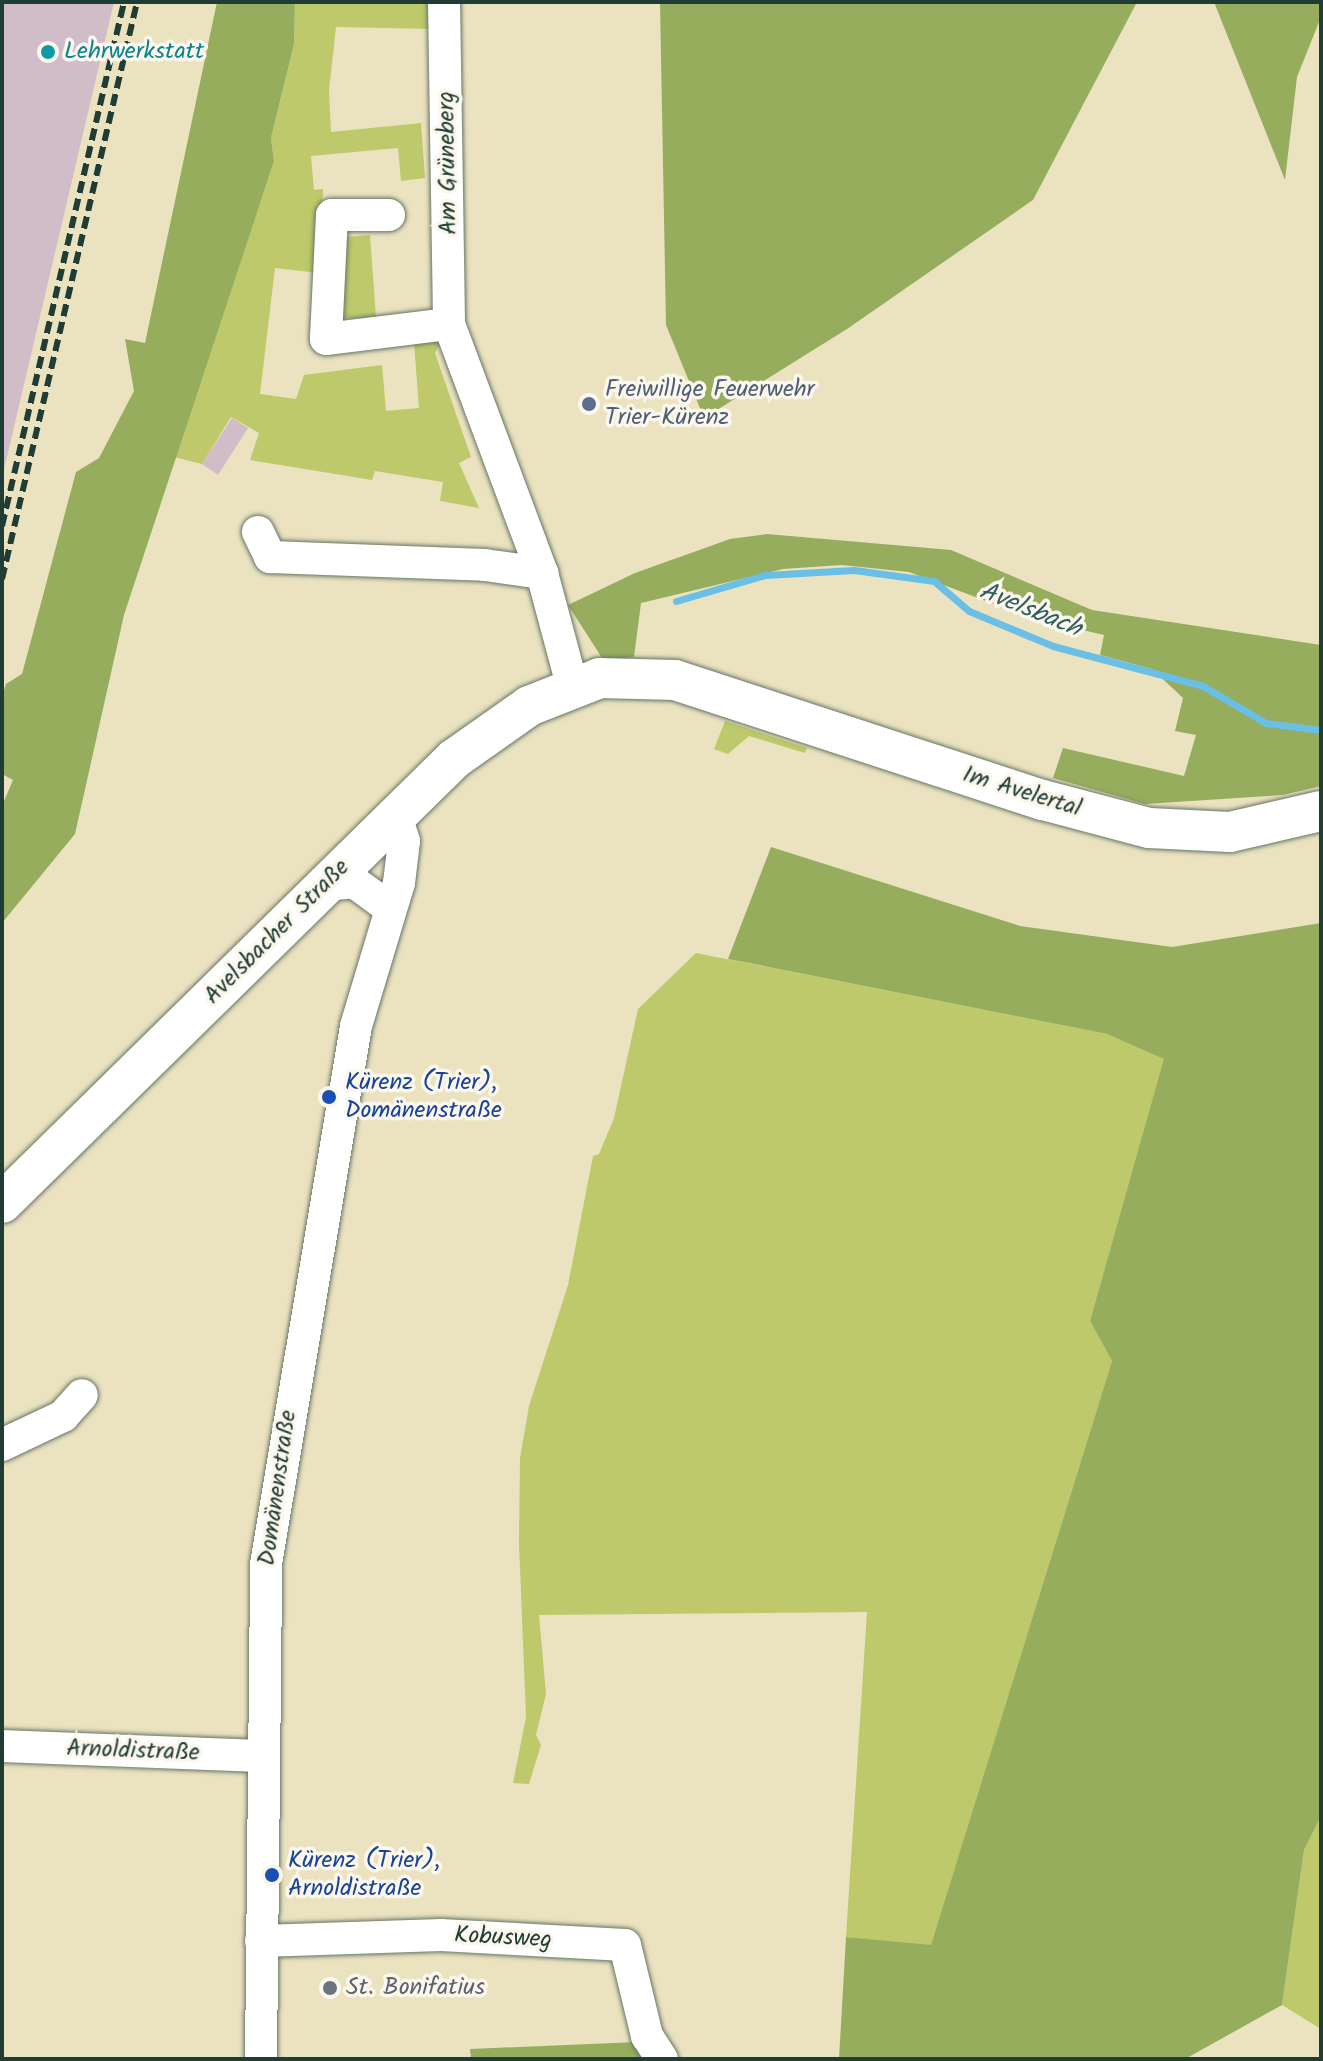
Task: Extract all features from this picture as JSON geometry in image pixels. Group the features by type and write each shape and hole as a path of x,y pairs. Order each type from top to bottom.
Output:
{"main road":[{"name":"Im Avelertal","path":"573,689 602,696 729,701 1043,800 1149,828 1230,832 1321,811"},
{"name":"Avelsbacher Straße","path":"2,1203 110,1102 322,885 496,725 573,689"}],"street":[{"name":"Am Grüneberg","path":"444,2 449,324 542,573 573,689"},
{"path":"389,215 332,215 326,339 449,324"},
{"path":"258,532 270,557 485,565 542,573"},
{"name":"Domänenstraße","path":"261,2059 266,1564 281,1455 356,1026 383,914 395,904 404,841 396,816"},
{"path":"322,885 354,882 383,914"},
{"path":"2,1445 63,1416 82,1395"},
{"name":"Arnoldistraße","path":"2,1746 264,1756"},
{"name":"Kobusweg","path":"261,1941 441,1935 625,1945 647,2036 662,2059"}],"shaded area":[{"path":"2,2 114,2 2,478"},
{"path":"232,418 248,428 218,475 202,464"}],"green space":[{"path":"217,2 295,2 294,44 271,138 274,161 124,615 75,834 2,923 2,806 13,780 2,774 2,696 6,684 22,674 76,472 99,458 134,391 125,339 145,343"},
{"path":"295,2 432,2 433,29 336,27 329,90 331,132 421,123 425,178 401,181 398,148 311,156 314,190 323,189 319,273 275,268 260,394 296,399 304,375 382,365 386,411 419,408 414,343 422,335 440,343 435,353 471,457 459,463 479,508 440,501 443,482 375,471 372,480 250,460 259,433 231,417 202,464 174,457 274,161 271,138 294,44"},
{"path":"660,2 1137,2 1033,200 847,329 704,418 666,325"},
{"path":"1214,2 1321,2 1321,17 1297,77 1285,180"},
{"path":"370,235 376,318 339,318 347,237"},
{"path":"767,534 951,550 1092,610 1321,645 1321,786 1283,795 1145,804 1053,778 1063,748 1184,776 1196,735 1175,731 1183,698 1152,669 1100,655 1104,635 1031,618 909,572 842,565 783,569 641,603 634,657 604,661 568,605 635,573 730,539"},
{"path":"725,721 807,748 805,753 749,736 728,754 714,749"},
{"path":"771,847 1020,926 1172,947 1321,923 1321,1816 1304,1850 1282,2005 1185,2059 839,2059 846,1937 931,1945 1112,1361 1090,1321 1164,1059 1107,1034 728,959"},
{"path":"696,953 1107,1034 1165,1059 1090,1321 1112,1361 931,1946 846,1937 867,1612 539,1615 546,1694 536,1735 541,1745 529,1784 513,1783 526,1717 519,1543 520,1458 529,1406 568,1285 593,1156 599,1154 614,1118 638,1009"},
{"path":"1321,1816 1321,2029 1282,2005 1304,1850"},
{"path":"637,2042 650,2059 471,2059 470,2049"}],"waterway":[{"name":"Avelsbach","path":"676,601 765,575 854,570 934,581 969,611 1053,646 1203,686 1266,723 1321,730"}],"railway":[{"path":"2,526 124,2"},
{"path":"2,579 137,2"}],"place":[{"name":"Lehrwerkstatt","path":"48,52"},
{"name":"Freiwillige Feuerwehr Trier-Kürenz","path":"589,404"},
{"name":"Kürenz (Trier), Domänenstraße","path":"329,1097"},
{"name":"Kürenz (Trier), Arnoldistraße","path":"272,1875"},
{"name":"St. Bonifatius","path":"330,1988"}]}
